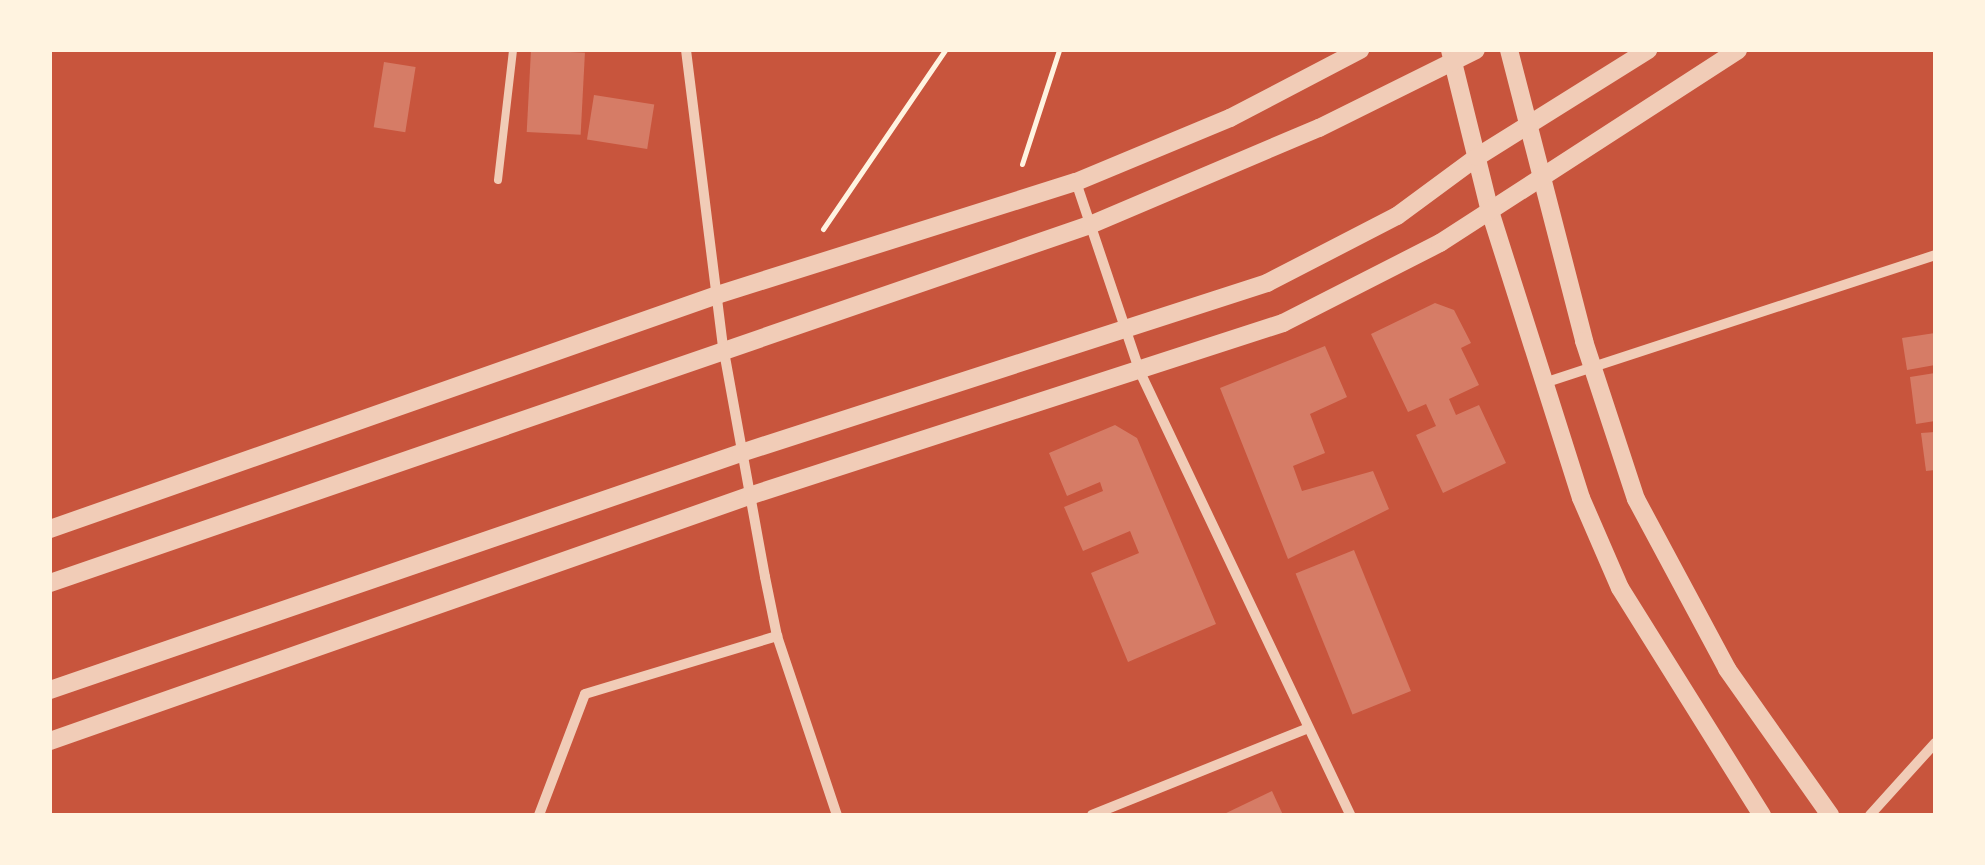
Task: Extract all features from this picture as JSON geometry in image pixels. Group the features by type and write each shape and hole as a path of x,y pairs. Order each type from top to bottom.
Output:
{"street":[{"path":"686,50 724,346 748,496 776,636 837,815"},
{"path":"50,530 717,295 1076,182 1230,118 1360,50"},
{"path":"50,583 724,346 1090,225 1452,56 1476,50"},
{"path":"1508,50 1593,368 1636,499 1727,669 1830,815"},
{"path":"50,690 740,453 1268,284 1397,216 1477,157 1648,50"},
{"path":"50,741 748,496 1283,323 1416,257 1738,50"},
{"path":"1452,56 1490,208 1581,498 1620,588 1762,815"},
{"path":"1076,182 1140,372 1350,815"},
{"path":"1544,383 1935,255"},
{"path":"540,815 585,694 776,636"},
{"path":"1092,815 1308,728"},
{"path":"1870,815 1935,743"}],"lane":[{"path":"498,180 512,50"}],"path":[{"path":"823,229 945,50"},
{"path":"1022,164 1059,50"}],"building":[{"path":"531,50 585,53 581,135 527,132"},
{"path":"384,62 416,67 405,132 374,127"},
{"path":"594,95 654,105 647,149 587,139"},
{"path":"1435,303 1454,310 1471,343 1461,348 1479,385 1449,399 1456,415 1479,405 1506,463 1443,493 1416,435 1436,426 1426,404 1408,412 1371,334"},
{"path":"1935,333 1935,365 1907,370 1902,338"},
{"path":"1325,346 1347,397 1310,414 1325,453 1293,466 1302,491 1373,471 1389,509 1288,559 1220,388"},
{"path":"1935,373 1935,421 1916,424 1910,377"},
{"path":"1115,425 1137,438 1216,624 1128,662 1091,573 1139,553 1130,531 1083,551 1064,507 1103,491 1100,482 1067,496 1049,453"},
{"path":"1935,432 1935,470 1926,471 1921,433"},
{"path":"1354,550 1411,691 1353,715 1296,574"},
{"path":"1272,791 1283,815 1222,815"}]}
